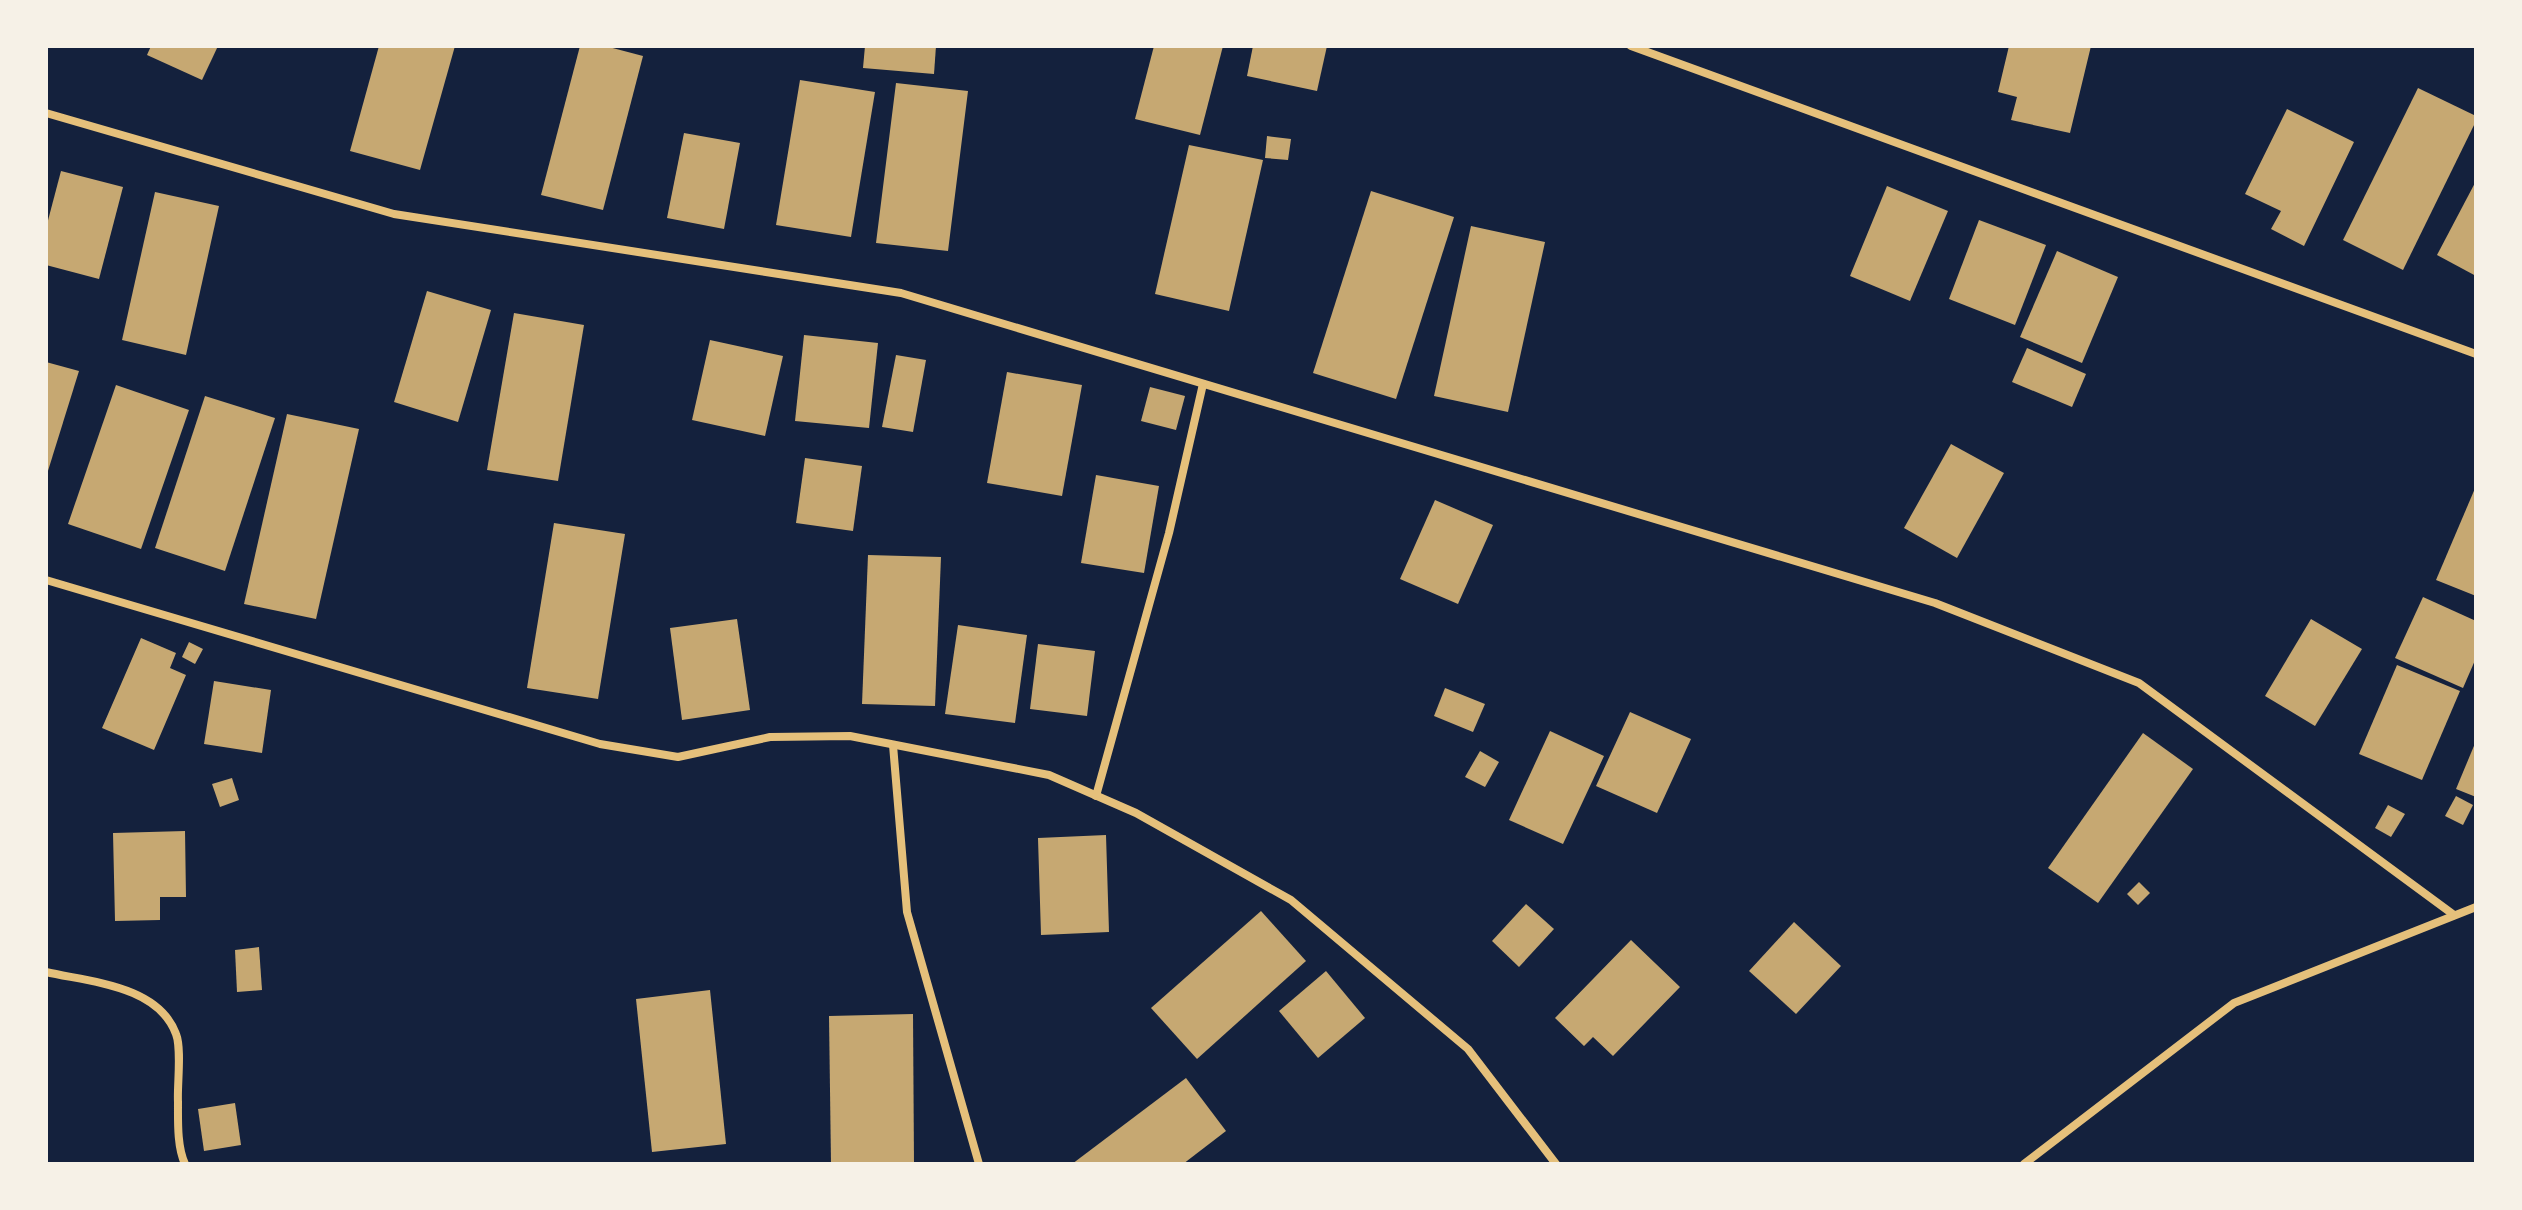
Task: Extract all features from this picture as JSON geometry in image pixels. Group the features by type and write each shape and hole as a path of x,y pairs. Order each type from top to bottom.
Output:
{"street":[{"path":"1631,46 2476,354"},
{"path":"46,113 394,214 901,293 1935,603 2139,683 2454,915"},
{"path":"1096,796 1169,533 1203,384"},
{"path":"46,580 600,744 678,757 770,737 850,736 1049,775 1136,813 1291,900 1468,1049 1556,1164"},
{"path":"893,745 907,912 979,1164"},
{"path":"2024,1164 2234,1003 2476,907"},
{"path":"46,972 142,996 165,1015 177,1035 178,1112 185,1164"}],"building":[{"path":"151,46 218,46 202,80 147,55"},
{"path":"379,46 455,46 420,170 350,151"},
{"path":"580,46 605,46 643,56 603,210 541,195"},
{"path":"865,46 936,46 934,74 863,68"},
{"path":"1154,46 1223,46 1200,135 1135,119"},
{"path":"1253,46 1327,46 1317,91 1247,76"},
{"path":"2009,46 2091,46 2070,133 2011,120 2017,97 1998,92"},
{"path":"800,80 875,92 851,237 776,225"},
{"path":"896,83 968,91 948,251 876,243"},
{"path":"2418,88 2476,116 2476,121 2403,270 2343,240"},
{"path":"2287,109 2354,142 2304,246 2271,229 2281,211 2245,194"},
{"path":"684,133 740,143 724,229 667,218"},
{"path":"1267,136 1291,139 1288,160 1265,158"},
{"path":"1189,145 1263,160 1229,311 1155,294"},
{"path":"61,171 123,187 99,279 46,265 46,228"},
{"path":"2476,181 2476,276 2437,255"},
{"path":"1887,186 1948,211 1910,301 1850,276"},
{"path":"1371,191 1454,217 1396,399 1313,373"},
{"path":"155,192 219,206 186,355 122,340"},
{"path":"1979,220 2046,245 2015,325 1949,299"},
{"path":"1471,226 1545,242 1508,412 1434,396"},
{"path":"2057,251 2118,277 2082,363 2020,337"},
{"path":"427,291 491,310 458,422 394,402"},
{"path":"514,313 584,325 558,481 487,470"},
{"path":"804,335 878,343 869,428 795,421"},
{"path":"710,340 783,356 765,436 692,420"},
{"path":"2027,348 2086,374 2072,407 2012,382"},
{"path":"896,355 926,360 913,432 882,427"},
{"path":"46,362 79,371 47,474 46,473"},
{"path":"1007,372 1082,385 1062,496 987,483"},
{"path":"116,385 189,410 141,549 68,524"},
{"path":"1150,387 1185,396 1176,430 1141,421"},
{"path":"205,396 275,418 225,571 155,548"},
{"path":"287,414 359,429 316,619 244,604"},
{"path":"1951,444 2004,473 1957,558 1904,528"},
{"path":"805,458 862,466 853,531 796,523"},
{"path":"1096,475 1159,486 1144,573 1081,563"},
{"path":"2476,486 2476,596 2436,580"},
{"path":"1435,500 1493,525 1458,604 1400,579"},
{"path":"554,523 625,534 598,699 527,688"},
{"path":"868,555 941,557 935,706 862,704"},
{"path":"2423,597 2476,621 2476,658 2463,688 2395,658"},
{"path":"737,619 750,710 682,720 670,628"},
{"path":"2311,619 2362,649 2315,726 2265,696"},
{"path":"958,625 1027,635 1015,723 945,714"},
{"path":"141,638 176,653 170,668 186,675 154,750 102,728"},
{"path":"189,642 203,649 195,664 182,657"},
{"path":"1038,644 1095,651 1087,716 1030,709"},
{"path":"2397,665 2460,691 2422,780 2359,754"},
{"path":"214,681 271,690 262,753 204,744"},
{"path":"1445,688 1485,704 1473,732 1434,716"},
{"path":"1630,712 1691,739 1657,813 1596,786"},
{"path":"1550,731 1604,756 1563,844 1509,820"},
{"path":"2143,733 2193,769 2098,903 2048,868"},
{"path":"2476,741 2476,797 2456,789"},
{"path":"1480,751 1499,762 1485,787 1465,777"},
{"path":"232,778 239,800 220,807 212,784"},
{"path":"2456,796 2473,805 2463,825 2445,816"},
{"path":"2388,805 2405,814 2391,837 2375,828"},
{"path":"185,831 186,897 160,897 160,920 115,921 113,833"},
{"path":"1106,835 1109,932 1041,935 1038,838"},
{"path":"2139,882 2150,893 2138,905 2127,894"},
{"path":"1526,904 1554,929 1519,967 1492,941"},
{"path":"1261,911 1306,961 1197,1059 1151,1008"},
{"path":"1794,922 1841,966 1796,1014 1749,971"},
{"path":"1631,940 1680,987 1613,1056 1593,1037 1584,1046 1555,1018"},
{"path":"259,947 262,990 237,992 235,950"},
{"path":"1326,971 1365,1018 1318,1058 1279,1011"},
{"path":"710,990 726,1144 652,1152 636,999"},
{"path":"913,1014 914,1164 831,1164 829,1016"},
{"path":"1186,1078 1226,1131 1183,1164 1072,1164"},
{"path":"235,1103 241,1145 204,1151 198,1109"}]}
